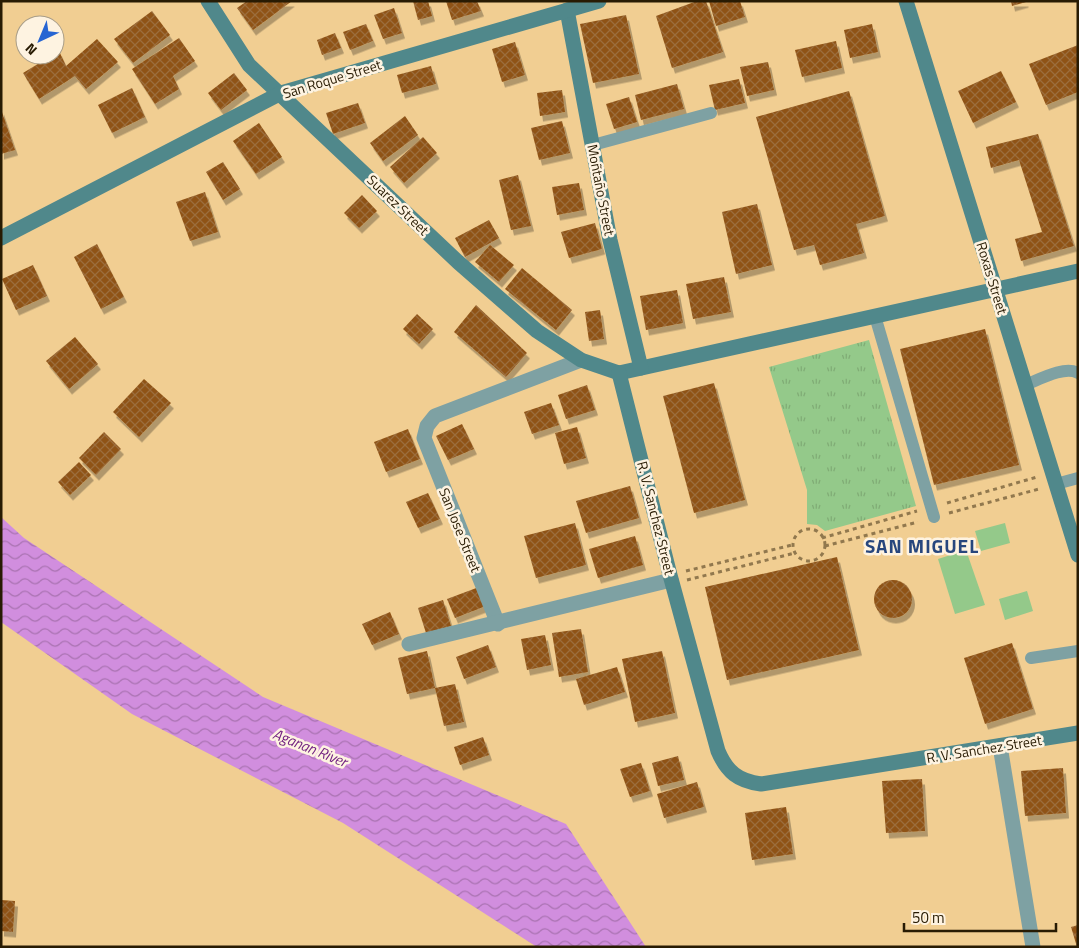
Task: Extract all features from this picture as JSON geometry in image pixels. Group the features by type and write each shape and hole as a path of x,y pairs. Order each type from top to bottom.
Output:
{"street":[{"name":"Suarez Street","path":"208,1 249,65 281,93 458,262 537,331 581,360 619,372"},
{"name":"San Roque Street","path":"1,238 281,93 599,1"},
{"name":"Roxas Street","path":"906,1 1078,555"},
{"name":"Moñtaño Street","path":"567,10 619,281 641,368"},
{"path":"619,372 1078,270"},
{"name":"San Jose Street","path":"498,624 424,438 425,432 435,416 581,360"},
{"name":"R. V. Sanchez Street","path":"619,372 671,580 718,751 723,762 738,779 761,784 1078,733"},
{"path":"409,644 498,624 671,580"},
{"path":"1000,746 1033,947"}],"lane":[{"path":"592,145 711,113"},
{"path":"876,316 934,517"},
{"path":"1025,385 1063,371 1073,370 1078,373"},
{"path":"1056,484 1078,478"},
{"path":"1031,658 1078,651"}],"path":[{"path":"805,530 815,531 822,538 825,546 823,553 815,560 805,561 795,553 792,545 796,536 805,530"},
{"path":"671,580 792,545"},
{"path":"671,580 795,553"}],"green space":[{"path":"869,340 916,506 825,531 817,525 807,524 807,490 769,367"},
{"path":"1005,523 1010,543 981,551 975,531"},
{"path":"966,550 985,605 955,614 938,559"},
{"path":"1027,591 1033,611 1005,620 999,599"}],"water":[{"name":"Aganan River","path":"1,517 24,538 263,697 566,824 646,947 537,947 343,823 132,714 1,622"}],"building":[{"path":"247,1 292,1 253,30 237,8"},
{"path":"413,1 428,1 432,16 418,20"},
{"path":"446,1 477,1 481,11 452,20"},
{"path":"697,1 706,1 723,52 672,68 656,16"},
{"path":"709,1 740,1 745,17 716,26"},
{"path":"1011,1 1025,1 1026,2 1012,6"},
{"path":"394,8 402,33 383,39 374,15"},
{"path":"152,11 170,35 133,63 114,39"},
{"path":"626,15 639,74 593,83 580,24"},
{"path":"366,24 373,41 350,50 343,32"},
{"path":"872,24 878,52 850,58 844,30"},
{"path":"335,33 341,48 322,55 317,40"},
{"path":"179,38 195,61 173,76 179,89 155,104 132,69"},
{"path":"97,39 118,62 86,89 75,76 39,99 23,73 36,65 65,64 66,66"},
{"path":"836,41 842,68 802,77 795,50"},
{"path":"515,42 525,75 502,82 492,49"},
{"path":"1078,45 1078,92 1046,105 1029,64"},
{"path":"768,62 774,90 747,96 740,67"},
{"path":"431,66 436,84 402,93 397,75"},
{"path":"1001,71 1016,102 973,123 958,91"},
{"path":"234,73 247,90 221,110 208,93"},
{"path":"739,79 745,103 715,110 709,85"},
{"path":"677,84 684,109 641,120 635,95"},
{"path":"132,88 145,117 112,133 98,105"},
{"path":"562,90 565,112 540,116 537,93"},
{"path":"849,91 885,216 856,224 864,253 820,265 814,245 794,250 756,117"},
{"path":"629,97 637,122 614,129 606,104"},
{"path":"358,103 365,123 333,134 326,113"},
{"path":"1,109 15,150 1,154"},
{"path":"405,116 418,135 383,161 370,143"},
{"path":"562,121 570,153 539,160 531,128"},
{"path":"259,123 282,157 256,174 233,141"},
{"path":"1038,134 1074,246 1021,261 1015,239 1042,232 1019,160 991,168 986,147"},
{"path":"423,137 437,153 404,183 390,167"},
{"path":"223,162 240,189 223,200 206,172"},
{"path":"518,175 531,226 511,230 499,180"},
{"path":"579,183 584,210 557,215 552,187"},
{"path":"205,192 218,232 190,241 176,202"},
{"path":"362,195 377,211 359,228 344,213"},
{"path":"757,204 772,265 736,274 722,212"},
{"path":"489,220 499,238 465,257 455,238"},
{"path":"595,223 602,249 569,258 561,232"},
{"path":"97,244 124,297 101,309 74,257"},
{"path":"490,245 514,265 499,282 475,262"},
{"path":"33,265 47,296 16,310 2,279"},
{"path":"522,268 572,310 556,330 505,289"},
{"path":"724,277 731,312 693,319 686,284"},
{"path":"677,290 683,323 646,330 640,296"},
{"path":"476,305 527,353 506,377 454,332"},
{"path":"600,310 604,339 589,341 585,312"},
{"path":"417,314 433,329 419,344 403,329"},
{"path":"985,329 1019,465 934,485 900,349"},
{"path":"75,337 98,364 69,389 46,361"},
{"path":"144,379 171,403 139,437 113,412"},
{"path":"714,383 745,500 694,513 663,396"},
{"path":"587,385 595,410 566,419 558,395"},
{"path":"551,403 559,425 532,434 524,412"},
{"path":"462,424 474,449 448,460 436,436"},
{"path":"577,427 586,458 564,464 555,433"},
{"path":"408,429 420,459 386,472 374,442"},
{"path":"104,432 121,449 96,475 79,458"},
{"path":"79,462 91,475 70,495 58,482"},
{"path":"630,486 639,518 586,533 576,501"},
{"path":"428,493 440,519 418,528 406,502"},
{"path":"575,523 586,565 536,578 524,536"},
{"path":"635,536 643,565 598,578 589,549"},
{"path":"837,557 859,650 727,680 705,587"},
{"path":"893,580 907,585 912,599 907,613 893,618 879,613 874,599 879,585"},
{"path":"479,587 486,606 455,618 447,599"},
{"path":"443,600 451,626 426,633 418,608"},
{"path":"390,612 399,634 372,645 362,624"},
{"path":"581,629 588,672 559,677 552,633"},
{"path":"545,635 551,665 527,670 521,639"},
{"path":"1012,643 1033,709 985,724 964,658"},
{"path":"488,645 496,667 464,679 456,657"},
{"path":"427,651 435,688 407,694 398,658"},
{"path":"662,651 675,713 635,722 622,659"},
{"path":"617,667 625,692 584,705 576,679"},
{"path":"455,684 464,722 444,726 435,688"},
{"path":"483,737 489,755 460,765 454,747"},
{"path":"678,756 684,780 658,786 652,763"},
{"path":"641,763 650,791 630,797 620,769"},
{"path":"1063,768 1066,813 1025,816 1021,771"},
{"path":"922,779 925,831 886,833 882,781"},
{"path":"697,782 704,807 664,818 657,794"},
{"path":"786,807 793,854 752,860 745,813"},
{"path":"1,900 15,901 13,932 1,931"},
{"path":"1078,925 1078,947 1077,947 1071,927"}],"district":[{"name":"SAN MIGUEL","path":"922,546"}]}
